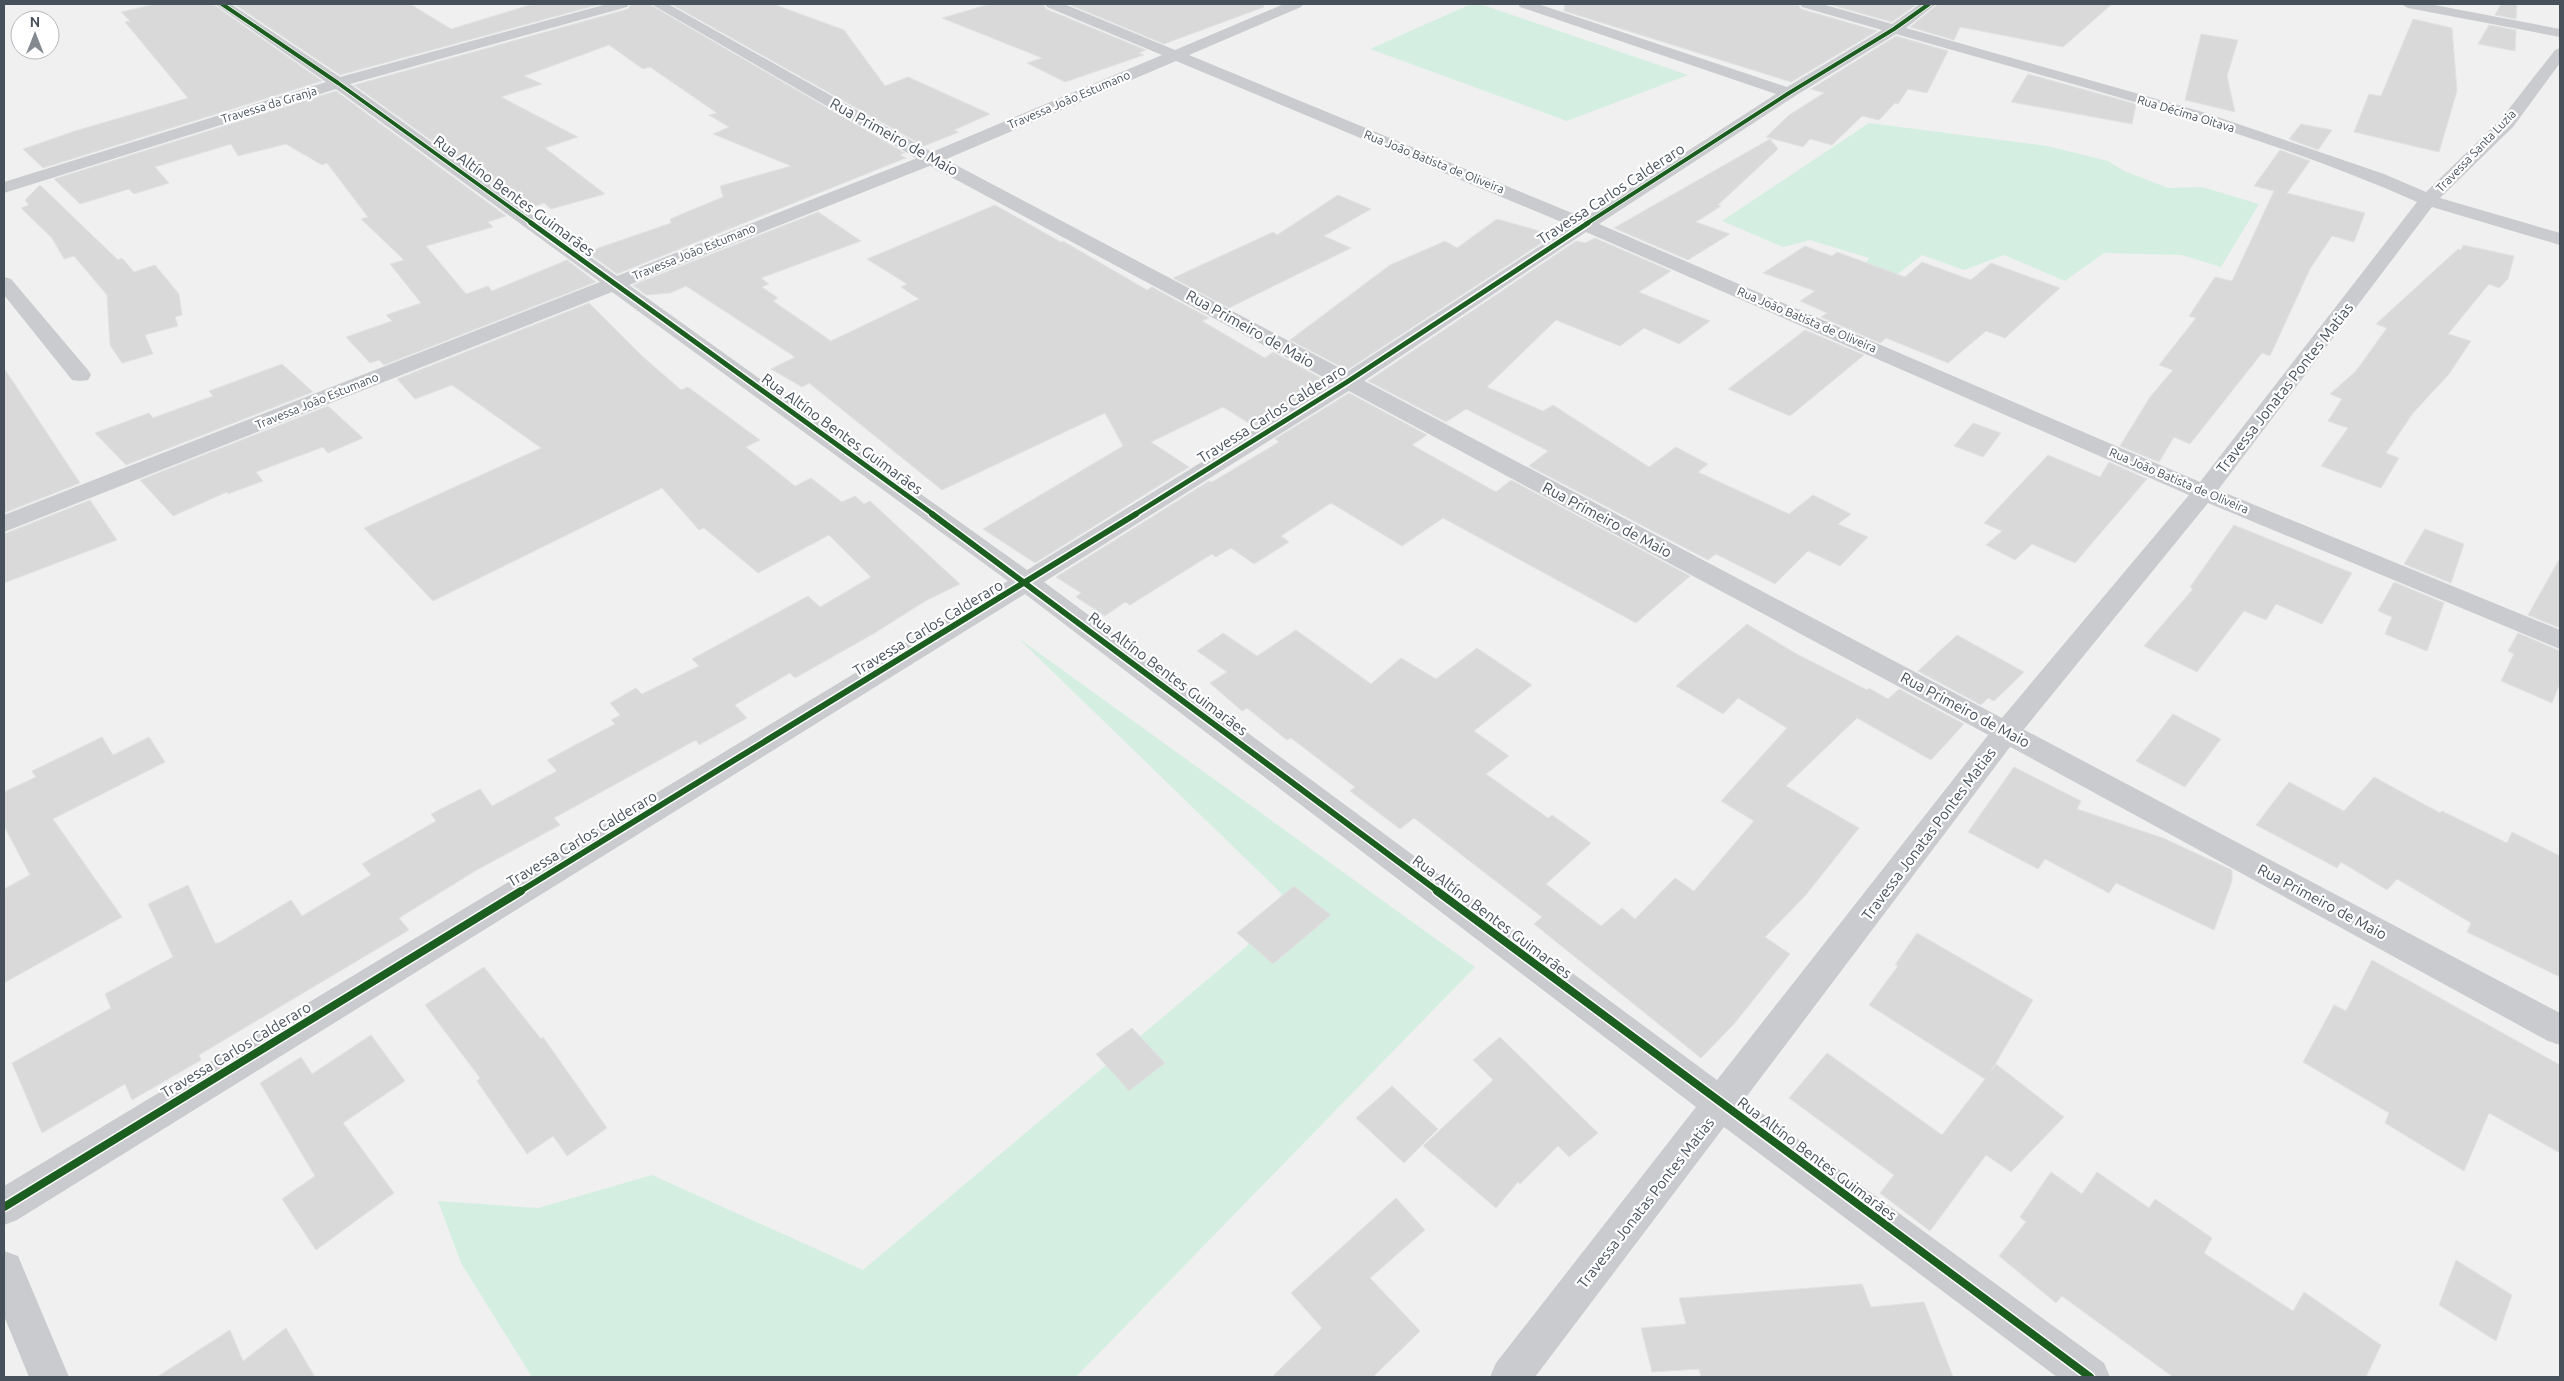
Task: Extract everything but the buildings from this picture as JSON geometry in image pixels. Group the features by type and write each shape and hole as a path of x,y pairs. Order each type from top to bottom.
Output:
{"street":[{"name":"Rua Altíno Bentes Guimarães","path":"222,4 338,83 1026,582 1722,1105 2090,1377"},
{"name":"Travessa da Granja","path":"4,188 338,83 622,4"},
{"name":"Rua Primeiro de Maio","path":"658,4 931,159 1120,258 1347,382 2006,732 2560,1030"},
{"name":"Rua João Batista de Oliveira","path":"1052,4 1585,225 2204,493 2560,640"},
{"name":"Travessa João Estumano","path":"4,524 931,159 1296,4"},
{"path":"1525,4 1789,93"},
{"name":"Rua Décima Oitava","path":"1807,4 2200,117 2378,178 2428,200 2560,239"},
{"name":"Travessa Carlos Calderaro","path":"4,1207 1026,582 1347,382 1585,225 1789,93 1894,29 1929,4"},
{"path":"2408,4 2560,33"},
{"name":"Travessa Santa Luzia","path":"2428,200 2506,123 2560,53"},
{"name":"Travessa Jonatas Pontes Matias","path":"1510,1377 1722,1105 2006,732 2204,493 2428,200"},
{"path":"4,283 80,375"},
{"path":"4,1270 49,1377"}],"green space":[{"path":"1471,4 1480,4 1688,75 1567,121 1370,49"},
{"path":"1869,123 2047,146 2108,161 2124,171 2168,188 2202,187 2259,204 2221,267 2181,255 2104,253 2065,281 2004,255 1964,270 1922,255 1885,284 1859,275 1869,258 1810,240 1783,247 1722,221"},
{"path":"1018,638 1475,967 1076,1377 532,1377 461,1263 438,1201 538,1208 652,1175 863,1270 1246,947 1282,894"}],"cycle path":[{"path":"222,4 338,83 1026,582 1722,1105 2090,1377"},
{"path":"4,1207 1026,582 1347,382 1585,225 1789,93 1894,29 1929,4"}]}
